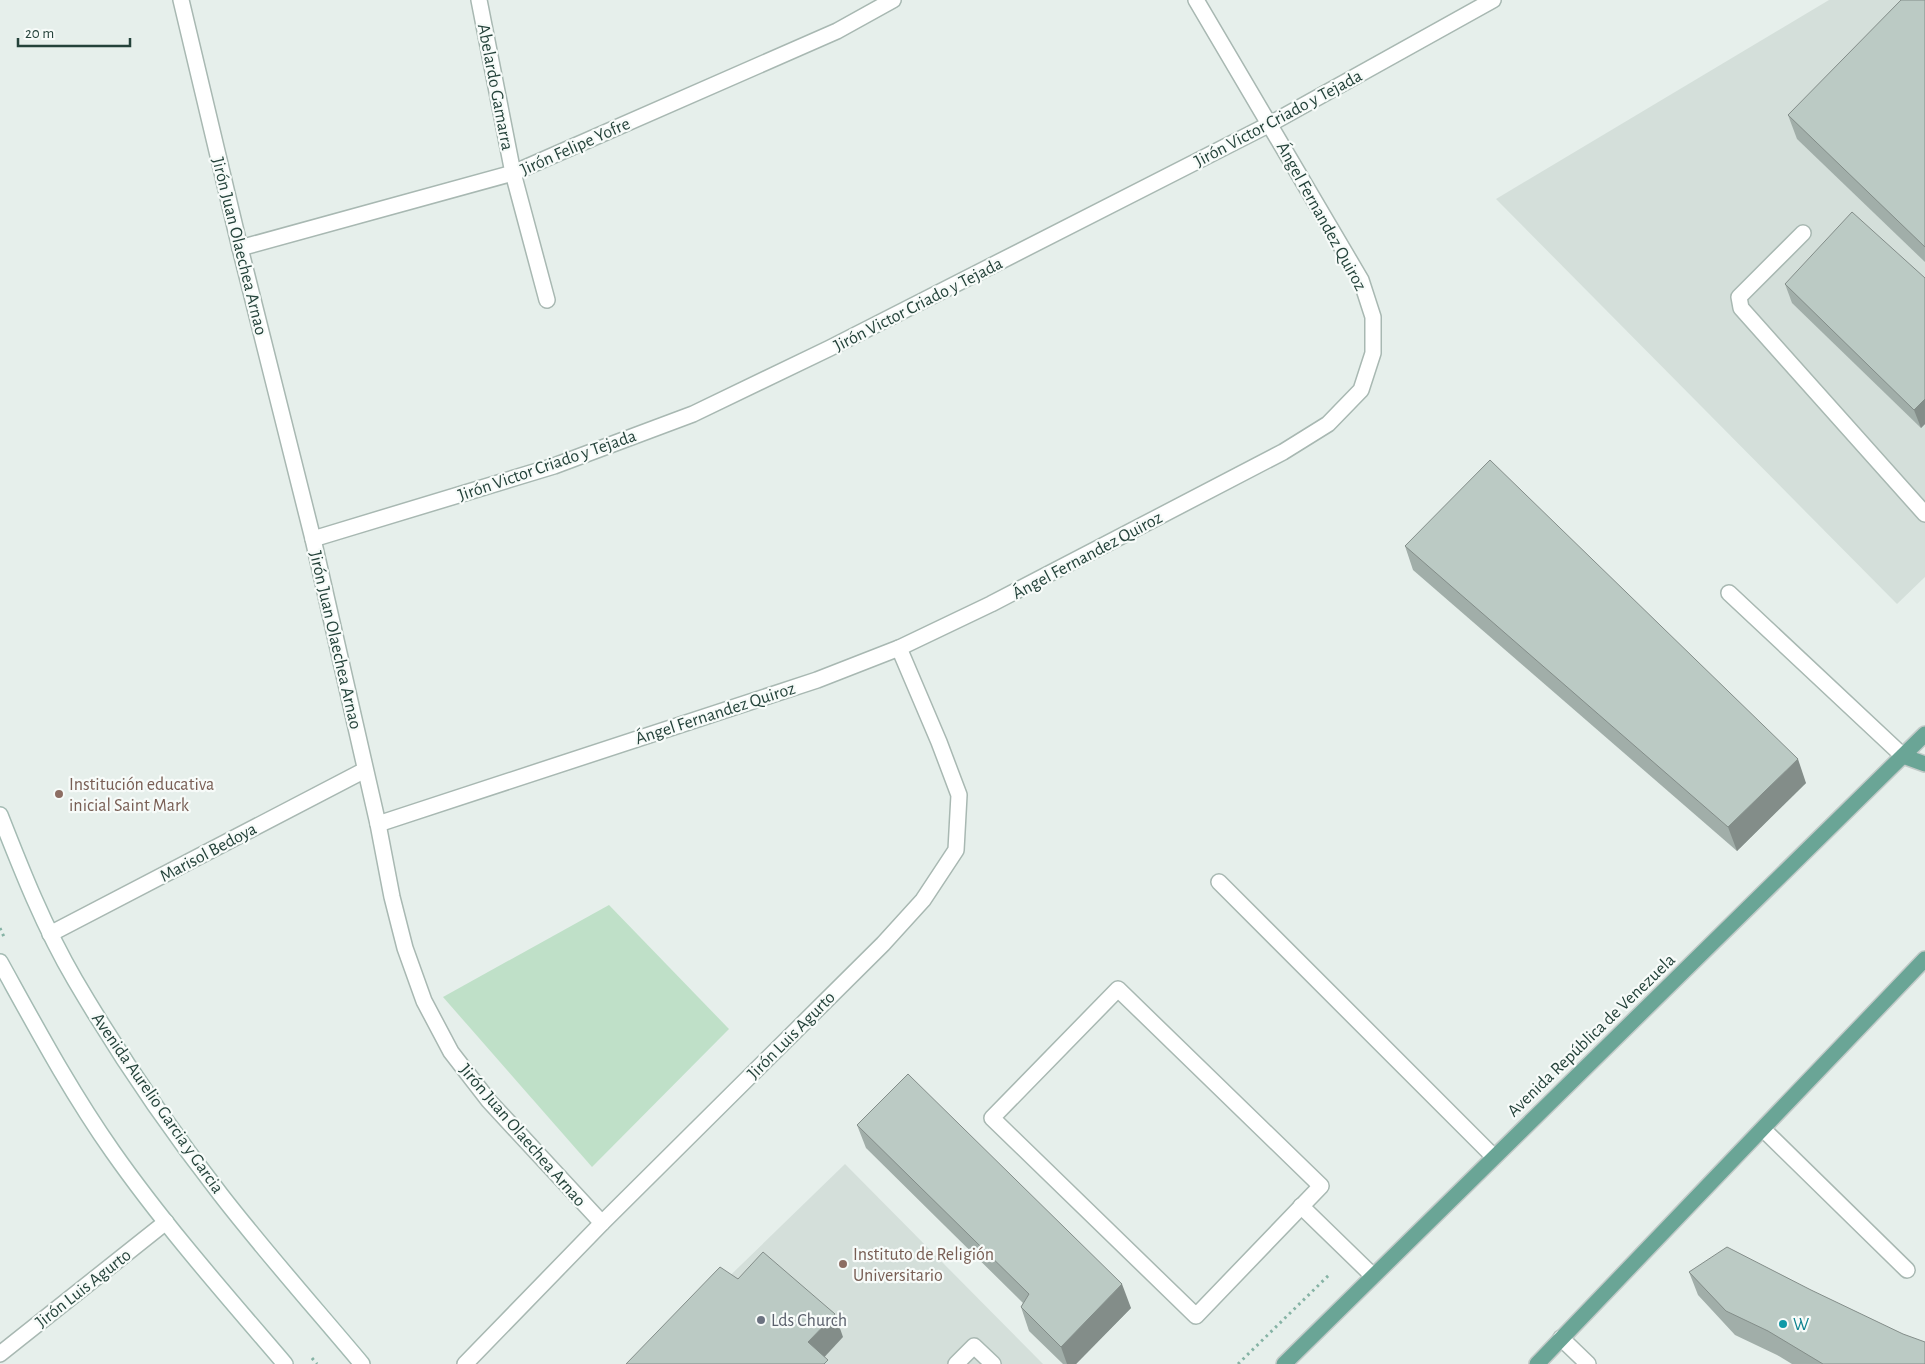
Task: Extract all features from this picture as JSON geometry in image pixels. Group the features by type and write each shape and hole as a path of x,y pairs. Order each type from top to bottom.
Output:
{"main road":[{"name":"Avenida República de Venezuela","path":"1284,1364 1925,734"},
{"path":"1903,756 1925,764"},
{"path":"1537,1364 1925,959"}],"street":[{"name":"Jirón Juan Olaechea Arnao","path":"182,0 240,248 313,539 378,824 404,948 424,1001 451,1052 489,1101 602,1223"},
{"name":"Abelardo Gamarra","path":"479,0 513,173 547,300"},
{"name":"Jirón Felipe Yofre","path":"240,248 513,173 837,30 893,0"},
{"name":"Ángel Fernandez Quiroz","path":"378,824 817,680 899,648 991,604 1283,452 1328,424 1361,390 1372,353 1373,316 1361,280 1196,0"},
{"name":"Jirón Victor Criado y Tejada","path":"313,539 554,466 693,414 839,344 1270,124 1494,0"},
{"path":"1803,233 1739,297 1741,308 1925,514"},
{"path":"1729,593 1903,756"},
{"name":"Jirón Luis Agurto","path":"465,1364 602,1223 883,944 922,900 956,850 959,794 899,648"},
{"name":"Marisol Bedoya","path":"50,934 365,770"},
{"name":"Avenida Aurelio Garcia y Garcia","path":"0,815 23,875 50,934 74,979 165,1120 222,1197 362,1364"},
{"path":"1219,882 1494,1157"},
{"path":"0,962 59,1069 113,1151 166,1222 285,1364"},
{"path":"1118,989 1321,1186 1301,1206 1196,1316 992,1118 1118,989"},
{"path":"1763,1129 1907,1270"},
{"path":"1301,1206 1373,1276"},
{"name":"Jirón Luis Agurto","path":"0,1354 166,1222"},
{"path":"1561,1338 1588,1364"},
{"path":"956,1364 974,1346 993,1364"}],"path":[{"path":"1238,1364 1350,1254"}],"shaded area":[{"path":"1829,0 1925,0 1925,577 1897,604 1496,199"},
{"name":"Instituto de Religión Universitario","path":"845,1164 1043,1364 639,1364"}],"green space":[{"path":"609,905 729,1029 592,1167 443,997"}],"building":[{"path":"1901,0 1925,0 1925,247 1788,115"},
{"path":"1852,212 1925,278 1925,399 1914,410 1785,284"},
{"path":"1490,460 1798,759 1728,827 1405,546"},
{"path":"908,1074 1122,1284 1061,1347 1021,1307 1029,1294 857,1125"},
{"path":"1727,1247 1811,1290 1903,1334 1925,1342 1925,1364 1823,1364 1768,1331 1726,1311 1689,1272"},
{"name":"Lds Church","path":"763,1252 835,1314 808,1342 828,1360 824,1364 626,1364 720,1267 738,1279"}],"place":[{"name":"Institución educativa inicial Saint Mark","path":"59,794"},
{"name":"Instituto de Religión Universitario","path":"843,1264"},
{"name":"Lds Church","path":"761,1320"},
{"name":"W","path":"1783,1324"}]}
